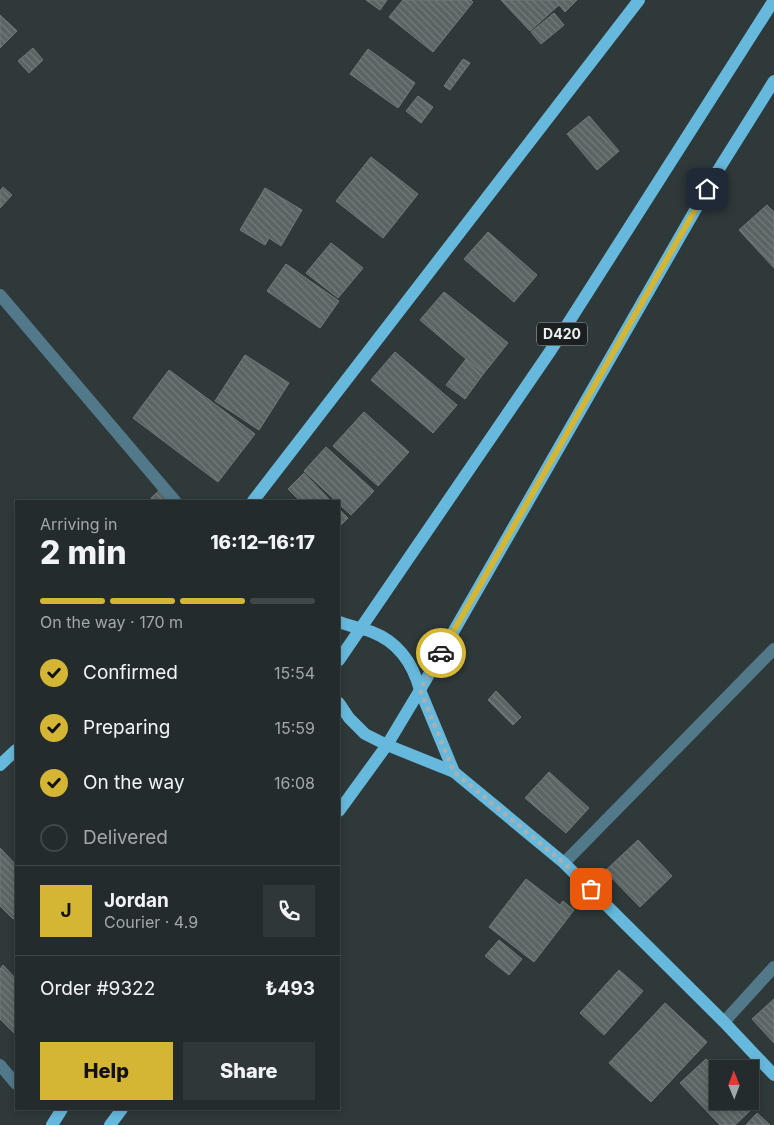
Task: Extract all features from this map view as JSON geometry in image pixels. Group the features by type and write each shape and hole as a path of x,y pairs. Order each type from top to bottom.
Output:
{"main road":[{"path":"254,500 639,0"},
{"name":"D420","path":"340,659 551,350 774,0"},
{"path":"340,810 387,745 420,690 717,172 774,81"},
{"path":"340,622 385,639 395,646 412,666 454,772"},
{"path":"340,704 349,718 365,734 454,772 564,863 724,1022 774,1075"},
{"path":"0,766 15,751"},
{"path":"52,1125 61,1110"},
{"path":"110,1125 121,1110"}],"street":[{"path":"0,295 173,500"},
{"path":"564,863 774,649"},
{"path":"724,1022 774,967"},
{"path":"0,1065 15,1083"}],"building":[{"path":"366,0 387,0 380,10"},
{"path":"403,0 471,0 473,2 433,52 389,17"},
{"path":"501,0 577,0 565,12 559,5 530,31"},
{"path":"554,13 564,25 541,44 531,32"},
{"path":"0,15 17,31 0,48"},
{"path":"33,48 43,60 29,73 18,61"},
{"path":"368,49 415,83 398,108 350,74"},
{"path":"463,59 470,63 450,90 444,86"},
{"path":"418,96 433,107 421,123 406,111"},
{"path":"589,116 619,151 597,170 567,134"},
{"path":"371,157 418,194 383,238 336,201"},
{"path":"3,187 12,195 0,208 0,191"},
{"path":"265,188 302,210 281,246 269,238 265,245 240,230"},
{"path":"767,205 774,212 774,268 739,230"},
{"path":"488,232 537,275 514,302 464,259"},
{"path":"331,243 363,268 338,298 306,273"},
{"path":"286,264 339,301 320,328 267,291"},
{"path":"444,292 508,343 484,373 420,320"},
{"path":"395,352 457,405 433,433 371,380"},
{"path":"245,355 289,383 259,430 215,401"},
{"path":"466,359 484,373 465,399 446,385"},
{"path":"169,370 255,434 218,482 133,418"},
{"path":"364,412 409,452 378,486 333,446"},
{"path":"326,447 374,491 351,515 340,505 340,500 335,500 304,471"},
{"path":"304,473 330,500 299,500 288,489"},
{"path":"162,488 173,500 152,500 151,498"},
{"path":"340,510 348,518 340,526"},
{"path":"496,691 521,717 513,725 488,700"},
{"path":"549,772 589,808 566,833 525,798"},
{"path":"638,840 672,876 640,907 605,871"},
{"path":"0,848 15,864 15,917 13,919 0,906"},
{"path":"526,879 560,905 563,901 574,910 534,962 489,927"},
{"path":"499,940 522,959 509,975 485,956"},
{"path":"3,965 15,978 15,1034 0,1019 0,969"},
{"path":"619,970 643,991 604,1035 580,1013"},
{"path":"774,999 774,1043 752,1019"},
{"path":"665,1003 707,1042 651,1102 609,1063"},
{"path":"706,1059 709,1062 709,1110 751,1110 735,1125 720,1125 680,1083"},
{"path":"757,1113 770,1125 746,1125"}],"way so far":[{"path":"441,653 420,690 454,772 564,863 591,889"}],"route":[{"path":"441,653 707,189"}]}
